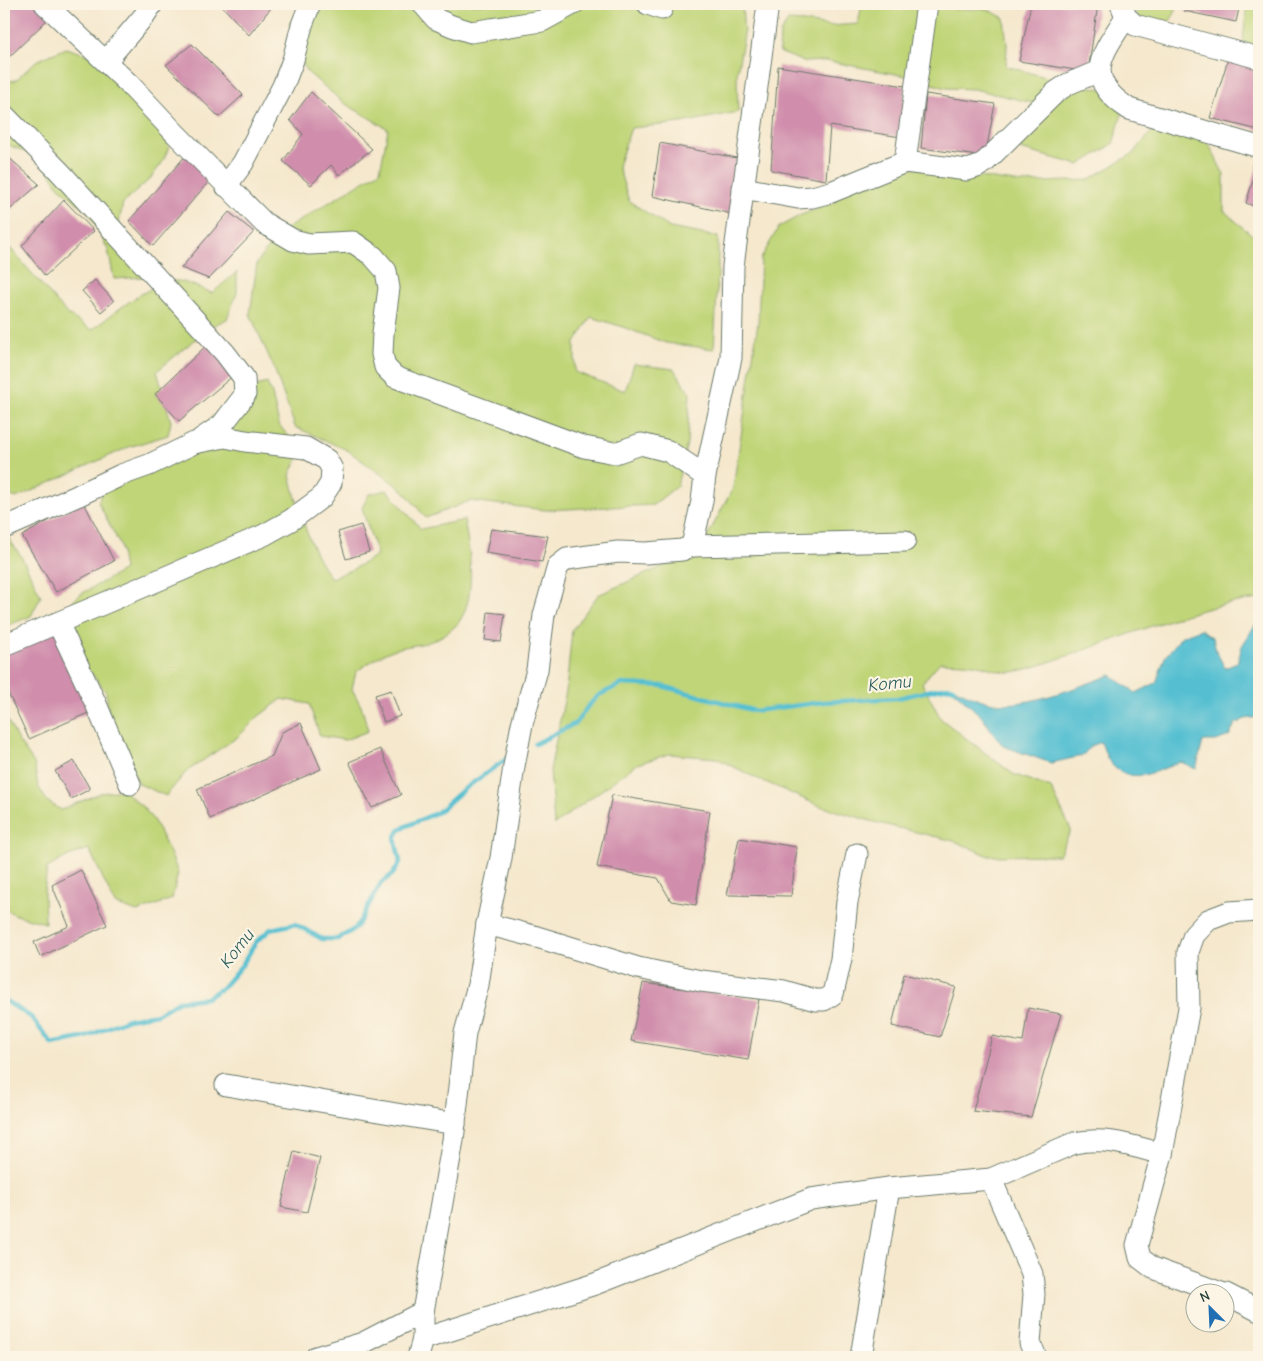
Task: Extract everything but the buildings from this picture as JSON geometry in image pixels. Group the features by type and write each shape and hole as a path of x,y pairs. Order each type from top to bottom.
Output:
{"street":[{"path":"44,4 106,61 264,223 293,240 310,244 353,242 373,256 386,271 389,288 382,354 385,367 395,377 584,447 615,453 641,444 668,451 705,476"},
{"path":"106,61 152,4"},
{"path":"226,186 243,163 280,93 293,60 302,24 310,4"},
{"path":"423,4 436,18 470,32 542,21 573,4"},
{"path":"692,546 731,358 733,266 768,4"},
{"path":"905,162 927,4"},
{"path":"1259,58 1136,25 1123,10 1103,53 1099,71 1104,87 1128,109 1259,147"},
{"path":"743,188 798,198 812,197 831,192 905,162 967,170 977,167 986,161 1056,92 1068,84 1099,71"},
{"path":"4,115 60,172 225,353 244,378 245,395 222,424 194,443 149,465 121,475 4,528"},
{"path":"4,645 264,535 291,520 322,497 331,483 332,469 328,460 306,448 245,441 225,436 194,443"},
{"path":"904,541 692,546 682,550 646,553 618,552 567,558 558,566 544,615 537,670 522,724 514,766 502,858 487,924 478,985 466,1033 455,1124 423,1312 420,1348 595,1284 811,1199 889,1188 992,1179 1074,1143 1088,1140 1112,1141 1162,1154"},
{"path":"58,622 130,784"},
{"path":"487,924 536,936 638,968 701,981 784,990 815,1000 824,1000 833,994 841,958 847,902 857,854"},
{"path":"1197,1284 1153,1268 1140,1258 1137,1244 1162,1154 1189,1008 1188,952 1194,935 1208,920 1229,912 1259,910"},
{"path":"226,1085 455,1124"},
{"path":"992,1179 1032,1274 1034,1294 1030,1343 1036,1357"},
{"path":"861,1357 889,1188"},
{"path":"1236,1300 1259,1311"},
{"path":"1023,1357 1033,1310"},
{"path":"316,1357 363,1343 423,1312"}],"green space":[{"path":"304,4 742,4 744,35 737,73 738,112 681,123 631,128 618,166 629,201 670,228 718,237 714,349 666,343 591,317 575,343 575,372 625,391 634,364 674,369 690,393 687,443 677,486 653,505 545,510 470,501 426,518 403,490 347,450 295,427 274,368 250,314 257,263 278,234 380,171 388,129 344,103 306,71 289,24"},
{"path":"862,4 946,4 953,9 987,9 1004,18 1007,45 1006,66 1049,78 1120,93 1123,111 1113,144 1079,165 1020,149 1020,124 1033,103 974,89 946,88 906,76 827,61 804,62 779,52 780,33 788,21 829,26 858,24"},
{"path":"1132,4 1177,4 1175,13 1168,24 1140,21"},
{"path":"1247,4 1259,4 1259,51 1252,49 1243,40"},
{"path":"66,48 91,56 150,106 169,147 162,163 150,179 123,203 119,223 143,277 114,279 108,250 89,213 58,186 42,159 4,143 4,82 16,80 36,61"},
{"path":"1153,130 1206,138 1224,175 1224,211 1259,241 1259,599 1210,608 1163,622 1032,668 1017,671 1003,672 973,664 940,662 922,683 941,719 1013,774 1051,788 1071,830 1059,855 989,856 954,841 878,823 820,806 716,758 669,754 637,764 554,825 550,770 566,691 572,630 598,595 700,550 733,488 758,323 761,258 779,227 801,215 835,202 845,175 874,162 1022,183 1088,180 1134,153"},
{"path":"4,241 67,314 92,330 133,299 158,285 179,281 212,293 237,272 237,293 227,319 210,327 157,371 171,422 168,435 129,447 16,498 4,493"},
{"path":"267,383 272,394 279,425 301,451 290,475 301,516 316,554 331,578 353,569 377,555 362,508 369,494 387,490 421,529 464,520 470,559 468,599 465,611 459,622 444,635 430,642 388,652 356,672 352,689 362,708 368,731 345,740 320,736 309,704 282,699 259,716 239,736 186,772 166,796 139,784 110,722 106,692 88,669 71,633 66,608 81,594 124,570 120,545 98,502 105,485 189,441 220,409 245,389"},
{"path":"4,532 21,556 41,596 31,616 4,627"},
{"path":"4,713 17,739 34,763 38,786 47,801 61,810 100,793 123,790 144,808 154,821 178,873 172,899 137,912 115,904 89,849 68,856 47,868 44,893 45,923 16,915 4,909"}],"water":[{"path":"1255,625 1259,625 1259,717 1245,719 1235,724 1229,736 1216,741 1203,741 1196,769 1181,762 1145,775 1127,775 1111,764 1101,742 1091,746 1082,756 1051,763 1003,746 981,716 950,687 983,700 1007,704 1053,695 1111,675 1136,693 1156,683 1165,657 1182,636 1201,629 1213,638 1216,651 1225,668 1237,663 1242,646"}],"waterway":[{"name":"Komu","path":"535,744 576,723 588,706 599,695 622,684 662,686 755,711 823,702 898,698 937,689 950,687 954,689"},
{"name":"Komu","path":"4,1000 31,1017 52,1044 86,1037 128,1019 157,1014 179,1001 206,998 222,988 242,965 256,942 271,929 295,924 322,939 338,939 356,928 381,883 393,874 400,862 395,838 400,829 438,812 464,789 508,758"}]}
